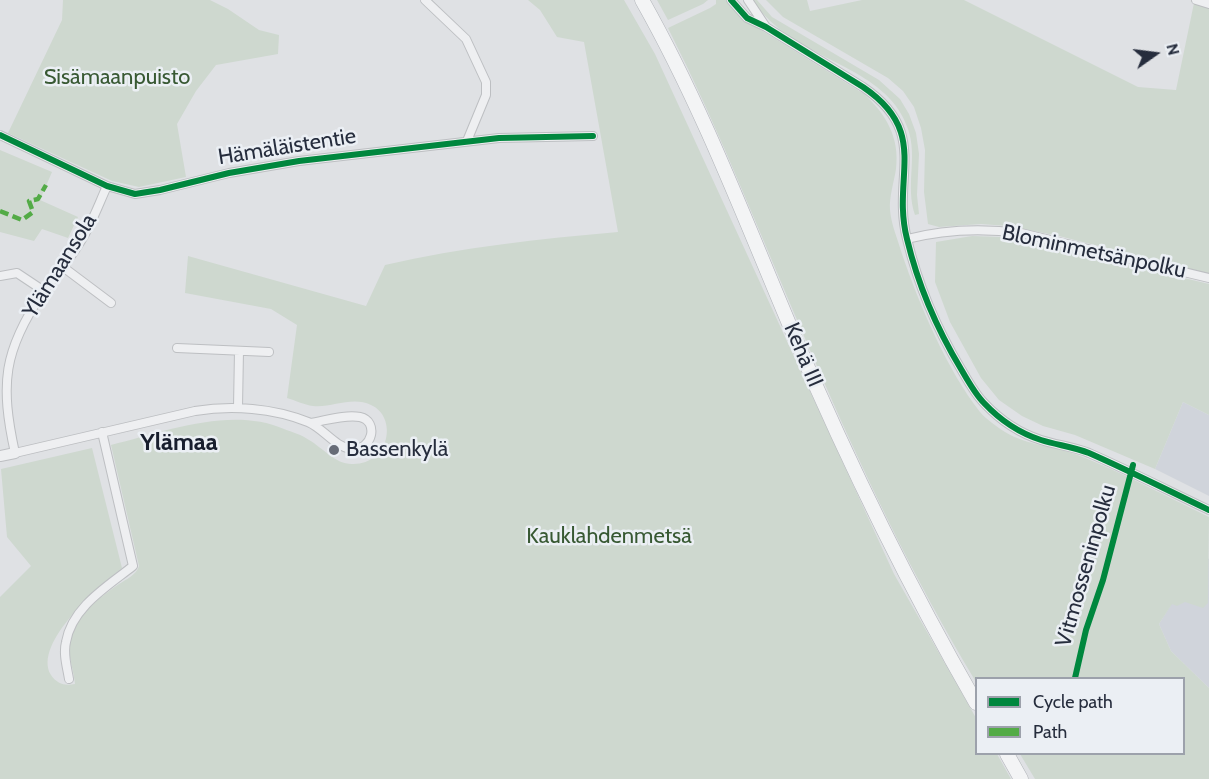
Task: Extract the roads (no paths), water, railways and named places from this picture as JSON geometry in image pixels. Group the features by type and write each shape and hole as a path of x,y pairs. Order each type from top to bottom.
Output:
{"highway":[{"name":"Kehä III","path":"642,0 685,83 723,165 796,339 876,518 912,590 975,701"},
{"path":"1007,755 1021,779"}],"street":[{"path":"425,0 466,39 486,82 486,94 467,141"},
{"path":"731,0 747,18 766,27 863,87 890,108 898,122 906,164 902,209 907,239 926,299 951,351 982,402 1023,433 1085,452 1209,510"},
{"path":"748,0 766,27"},
{"path":"1196,0 1209,4"},
{"name":"Hämäläistentie","path":"0,135 107,186 135,194 229,173 299,161 499,138 592,136"},
{"name":"Ylämaansola","path":"15,453 6,410 7,371 19,330 88,228 107,186"},
{"name":"Blominmetsänpolku","path":"907,239 927,234 992,229 1021,233 1209,278"},
{"path":"63,267 111,303"},
{"path":"0,276 17,273 44,291"},
{"path":"177,348 269,352"},
{"path":"238,407 239,351"},
{"path":"0,456 195,411 238,407 274,413 309,423 346,448 361,448 368,443 371,434 370,424 363,417 309,423"},
{"path":"69,679 65,644 73,621 105,587 133,566 102,432"}],"place":[{"name":"Bassenkylä","path":"334,450"}],"district":[{"name":"Ylämaa","path":"179,443"}],"park label":[{"name":"Sisämaanpuisto","path":"117,78"},
{"name":"Kauklahdenmetsä","path":"609,537"}]}
